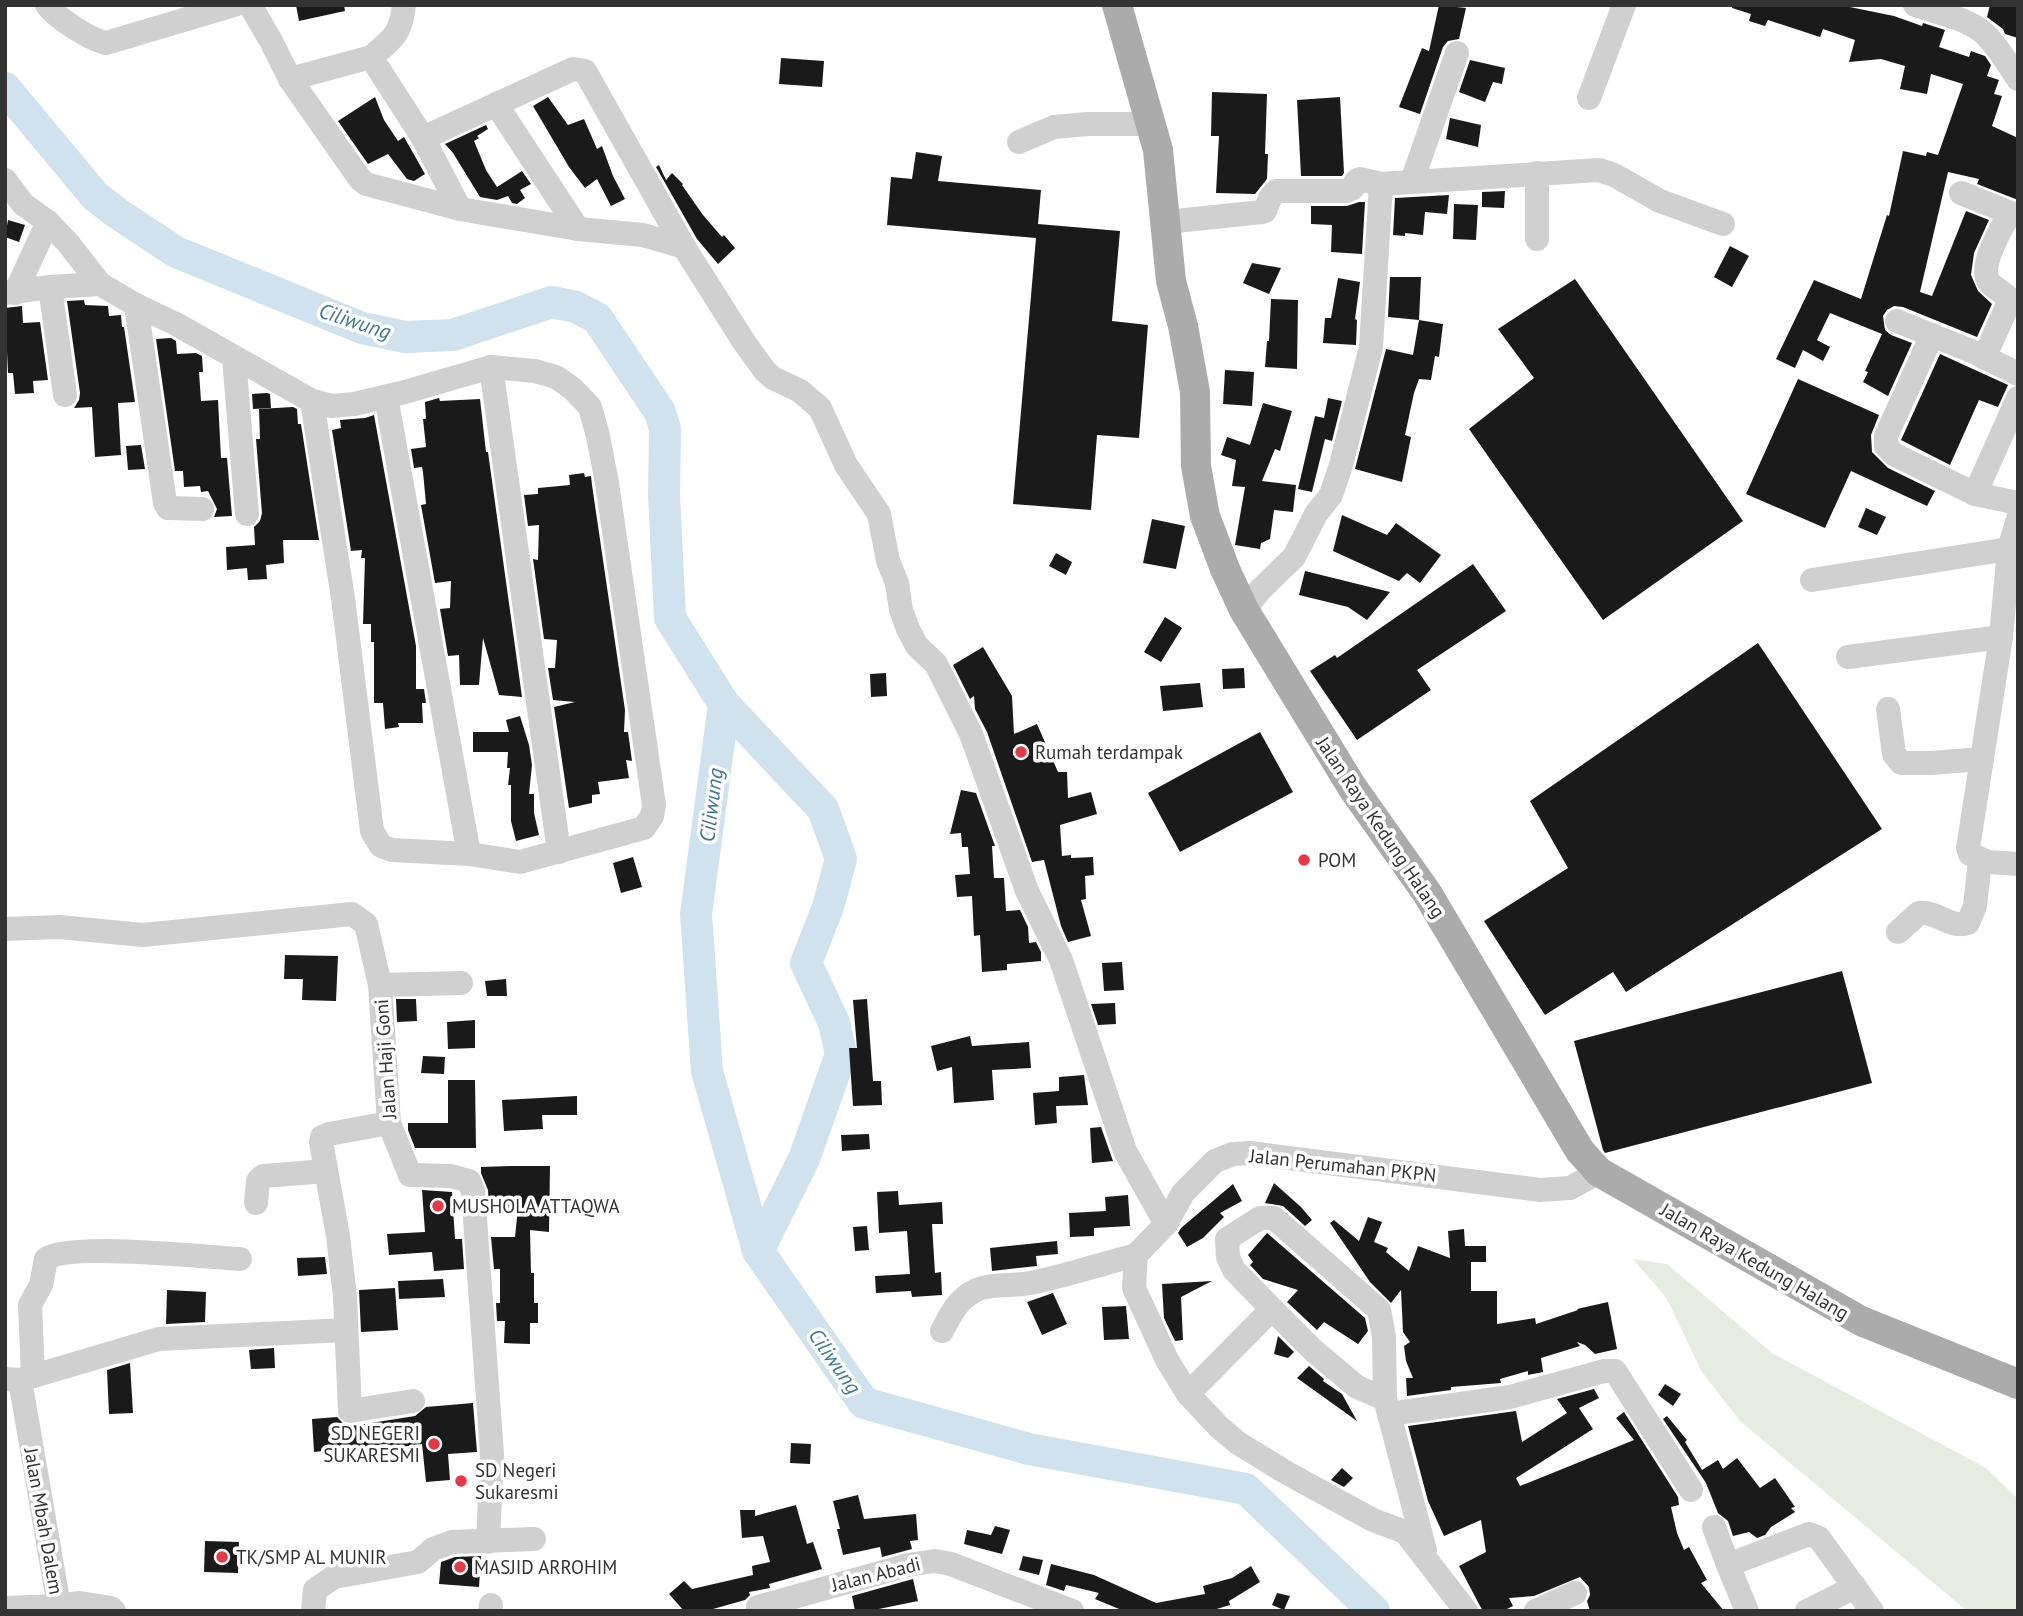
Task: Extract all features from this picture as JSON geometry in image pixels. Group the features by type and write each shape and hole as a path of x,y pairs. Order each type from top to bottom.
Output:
{"main road":[{"name":"Jalan Raya Kedung Halang","path":"1117,5 1152,124 1162,173 1171,281 1183,326 1195,392 1196,466 1205,516 1224,569 1244,610 1352,788 1427,893 1580,1151 1599,1172 1861,1321 2018,1384"}],"street":[{"path":"47,5 54,14 106,43 234,5"},
{"path":"250,5 290,79 359,178 366,184 460,209 578,229 642,235 684,247"},
{"path":"290,79 371,57 397,36 404,5"},
{"path":"1589,98 1623,5"},
{"path":"1915,5 1963,21 1982,32 2018,79"},
{"path":"1412,181 1457,53"},
{"path":"371,57 423,138 460,209"},
{"path":"423,138 573,69 585,71 684,247 744,342 765,370 780,383 800,391 820,408 846,465 879,514 888,561 897,583 908,629 917,646 936,664 971,734 1027,891 1061,960 1125,1151 1166,1224"},
{"path":"496,104 578,229"},
{"path":"1019,142 1054,127 1152,124"},
{"path":"1166,222 1262,212 1276,191 1347,191 1360,179 1381,184 1537,173 1606,172 1660,201 1723,225"},
{"path":"1537,173 1537,239"},
{"path":"5,180 14,202 48,222 100,284 312,401 332,406 386,397 491,367 535,370 556,377 573,389 590,407 607,483 653,794 652,816 644,828 520,862 470,854 392,850 381,846 372,831 343,597 312,401"},
{"path":"1244,610 1294,557 1316,514 1331,495 1341,465 1371,347 1381,184"},
{"path":"1961,193 2013,215 1989,255 1986,270 1989,282 2010,300 1984,358"},
{"path":"10,293 48,222"},
{"path":"10,293 100,284"},
{"path":"50,287 65,396"},
{"path":"136,305 164,503 168,508 174,509 202,509"},
{"path":"1898,321 2018,374"},
{"path":"1932,335 1886,436 1886,446 1895,455 1975,494 2018,503"},
{"path":"234,358 247,514"},
{"path":"491,367 559,852"},
{"path":"386,397 470,854"},
{"path":"1975,494 2018,398"},
{"path":"2018,519 2009,549 2001,637 1968,848 1970,854 1980,860 2018,864"},
{"path":"1812,580 2009,549"},
{"path":"1848,657 2001,637"},
{"path":"1888,709 1894,754 1901,763 1931,764 1982,759"},
{"path":"1898,932 1919,913 1934,913 1955,925 1968,923 1975,906 1980,860"},
{"name":"Jalan Haji Goni","path":"5,929 59,927 143,935 352,914 366,924 380,985 388,1123 410,1175 451,1176 470,1181 473,1191 492,1454 488,1542"},
{"path":"380,985 461,983"},
{"path":"388,1123 322,1138 345,1297 350,1411 412,1401"},
{"name":"Jalan Perumahan PKPN","path":"1136,1255 1166,1224 1183,1192 1215,1161 1233,1154 1290,1157 1540,1190 1570,1188 1599,1172"},
{"path":"256,1203 258,1181 264,1176 326,1171"},
{"path":"1427,1559 1387,1406 1380,1310 1274,1218 1260,1218 1227,1239 1228,1256 1234,1270 1314,1351 1357,1387 1387,1406 1510,1397 1604,1371 1615,1371 1691,1490"},
{"name":"Jalan Mbah Dalem","path":"114,1611 111,1608 80,1603 59,1606 20,1378 30,1304 41,1285 46,1259 52,1255 93,1251 240,1259"},
{"path":"942,1331 954,1309 974,1291 986,1287 1030,1283 1136,1255 1134,1288 1167,1360 1188,1394 1238,1443 1287,1474 1361,1513 1405,1532 1466,1611"},
{"path":"1188,1394 1272,1309"},
{"path":"20,1378 159,1339 346,1330"},
{"path":"1714,1527 1747,1611"},
{"path":"1728,1565 1815,1534 1872,1611"},
{"path":"313,1611 315,1590 334,1577 418,1562 433,1549 452,1542 534,1539"},
{"name":"Jalan Abadi","path":"758,1607 895,1568 935,1561 951,1563 1072,1611"},
{"path":"1807,1611 1855,1587"},
{"path":"1536,1611 1575,1593"},
{"path":"5,1608 59,1606"}],"shaded area":[{"path":"1633,1259 1667,1264 1772,1353 1986,1468 2018,1499 2018,1611 1967,1611 1740,1421 1702,1372 1667,1299"}],"building":[{"path":"296,5 344,5 345,11 299,21"},
{"path":"1439,5 1466,8 1459,39 1448,41 1443,47 1420,114 1399,107 1422,48 1429,51"},
{"path":"1733,5 1840,5 1894,16 1922,26 1923,23 1945,30 1939,47 1969,57 1971,51 1985,56 1991,65 1987,76 1999,80 1994,94 2002,96 1992,126 2018,138 2018,200 1977,184 1979,179 1948,172 1920,292 1932,296 1966,211 1989,220 1974,253 1971,275 1978,291 1992,304 1977,337 1903,307 1894,306 1887,310 1883,316 1885,330 1912,343 1888,396 1863,382 1868,372 1865,371 1882,334 1830,313 1817,340 1830,347 1823,361 1803,350 1795,368 1776,359 1814,280 1861,299 1887,215 1889,216 1903,151 1926,156 1927,152 1938,155 1963,84 1931,74 1927,94 1900,89 1905,66 1881,59 1849,62 1855,40 1823,29 1820,37 1768,20 1765,26 1749,21 1751,14 1732,8"},
{"path":"1990,5 2018,5 2018,38 2005,34 2003,29 1987,17"},
{"path":"781,58 824,61 822,87 779,84"},
{"path":"1470,60 1505,68 1502,84 1493,82 1485,102 1459,92"},
{"path":"1212,92 1267,94 1267,179 1255,194 1216,193 1219,136 1211,136"},
{"path":"375,97 384,120 398,141 404,137 425,174 414,181 407,179 388,154 368,164 338,121"},
{"path":"548,97 568,125 584,119 597,149 602,146 625,199 611,206 597,179 585,188 569,167 533,106"},
{"path":"1340,97 1344,173 1342,176 1301,176 1297,100"},
{"path":"1450,118 1481,125 1478,147 1446,139"},
{"path":"486,125 488,129 474,141 486,170 497,187 522,171 531,184 520,190 525,198 517,204 512,203 508,196 497,200 480,197 445,144"},
{"path":"916,152 942,156 938,181 1041,190 1038,224 1120,231 1112,321 1148,325 1139,438 1097,435 1091,510 1013,504 1036,238 887,225 891,177 912,179"},
{"path":"659,165 666,180 672,173 683,184 703,215 735,248 718,264 697,239 656,167"},
{"path":"1505,191 1504,208 1482,207 1482,192"},
{"path":"1449,195 1447,214 1425,212 1423,235 1393,235 1395,198"},
{"path":"1365,202 1362,254 1331,252 1332,225 1311,224 1311,206 1347,206"},
{"path":"1454,204 1478,205 1476,240 1453,239"},
{"path":"8,220 25,225 19,242 5,237"},
{"path":"1730,246 1749,256 1732,287 1714,277"},
{"path":"1252,263 1281,268 1269,294 1243,283"},
{"path":"1390,277 1421,277 1419,320 1388,317"},
{"path":"1338,278 1360,282 1355,319 1356,345 1323,343 1325,318 1331,318"},
{"path":"1575,279 1743,521 1603,620 1469,429 1534,378 1498,329"},
{"path":"1271,299 1298,300 1297,369 1265,367"},
{"path":"84,300 85,305 108,306 109,316 121,315 124,327 135,402 118,403 121,455 95,457 92,407 74,408 80,393 67,301"},
{"path":"22,306 23,323 40,322 48,380 33,381 34,393 15,394 13,373 8,373 5,308"},
{"path":"1419,320 1443,324 1439,357 1435,356 1431,380 1419,379 1414,393 1405,435 1411,437 1402,482 1355,469 1386,349 1413,355"},
{"path":"171,338 176,341 177,354 196,353 202,356 203,372 199,372 201,401 218,400 221,458 227,458 232,516 214,517 217,509 208,491 201,492 200,486 184,487 183,471 175,471 156,339"},
{"path":"1940,354 2008,385 1998,407 1979,400 1950,465 1901,440"},
{"path":"1225,370 1254,372 1252,406 1223,404"},
{"path":"1798,379 1879,415 1871,435 1872,452 1888,468 1935,491 1927,506 1851,471 1825,528 1746,494"},
{"path":"252,394 270,394 271,408 253,409"},
{"path":"439,398 440,401 480,399 522,697 499,695 483,638 479,685 460,685 459,655 448,656 440,609 450,608 451,581 435,583 421,505 426,504 423,472 422,467 414,468 411,449 426,447 423,419 426,419 425,402"},
{"path":"1328,398 1342,401 1332,441 1325,439 1312,492 1298,489 1315,416 1324,418"},
{"path":"1263,403 1292,411 1280,451 1275,449 1262,481 1296,485 1293,512 1274,510 1270,539 1261,543 1260,549 1235,545 1245,487 1232,486 1236,460 1221,455 1227,437 1250,445"},
{"path":"259,409 297,409 298,424 301,424 319,540 283,540 284,563 266,565 267,579 248,580 247,568 227,570 226,547 255,545 254,527 260,521 262,513 256,439 260,439"},
{"path":"374,415 416,646 416,689 424,689 426,703 422,703 423,723 398,723 399,727 385,729 383,703 374,703 374,642 371,642 371,624 363,624 365,558 361,558 362,550 351,551 332,430 341,428 340,420"},
{"path":"141,445 145,469 128,470 126,446"},
{"path":"584,473 585,477 591,476 625,710 624,732 628,732 632,761 626,760 629,778 598,782 600,794 592,795 592,803 569,808 554,707 575,702 553,700 548,668 555,668 557,640 544,639 533,559 538,560 539,525 528,526 524,495 538,494 538,488 570,485 569,475"},
{"path":"1866,508 1886,517 1877,535 1858,527"},
{"path":"1342,515 1387,535 1396,523 1441,555 1420,583 1407,573 1399,581 1333,551"},
{"path":"1152,519 1185,526 1176,569 1143,563"},
{"path":"1056,553 1072,562 1066,575 1049,566"},
{"path":"1473,564 1506,611 1417,670 1431,690 1357,740 1310,671 1335,655 1337,658"},
{"path":"1305,571 1390,592 1367,620 1348,607 1299,595"},
{"path":"1165,617 1182,628 1161,662 1144,652"},
{"path":"1758,643 1882,829 1626,992 1613,972 1545,1015 1484,921 1568,868 1530,801"},
{"path":"983,647 1012,696 1014,734 1037,724 1058,772 1067,772 1068,798 1091,792 1097,814 1060,825 1062,856 1093,857 1094,875 1085,876 1086,899 1081,900 1091,936 1068,942 1061,926 1044,860 1032,862 987,732 975,709 974,696 970,699 953,665"},
{"path":"1244,668 1245,688 1223,689 1222,669"},
{"path":"886,673 887,696 871,697 870,674"},
{"path":"1200,683 1203,707 1163,711 1160,686"},
{"path":"520,716 529,745 532,765 529,794 534,794 534,813 539,835 516,841 511,821 508,752 473,752 473,732 509,732 506,720"},
{"path":"1260,732 1293,792 1180,852 1148,793"},
{"path":"961,790 976,793 995,846 992,846 994,878 1004,878 1006,911 1020,910 1028,927 1029,943 1036,942 1041,952 1041,961 1007,964 1007,970 982,972 980,935 974,936 972,896 957,897 955,875 970,874 968,847 962,847 961,833 950,834"},
{"path":"633,857 642,887 621,893 613,863"},
{"path":"285,955 338,956 336,1001 302,1000 303,979 284,979"},
{"path":"1122,962 1124,990 1104,991 1102,963"},
{"path":"1842,971 1872,1083 1605,1153 1574,1041"},
{"path":"506,979 507,996 487,996 485,981"},
{"path":"396,999 416,999 417,1021 397,1022"},
{"path":"867,999 873,1081 881,1081 882,1105 853,1106 849,1048 857,1048 853,1000"},
{"path":"1115,1003 1116,1024 1098,1025 1091,1004"},
{"path":"475,1020 475,1048 448,1049 447,1022"},
{"path":"970,1036 972,1046 1029,1042 1031,1068 992,1070 994,1100 954,1103 952,1067 937,1071 931,1046"},
{"path":"423,1056 445,1057 444,1074 421,1073"},
{"path":"1084,1075 1088,1105 1056,1106 1057,1123 1035,1125 1033,1093 1059,1091 1059,1077"},
{"path":"448,1080 475,1080 476,1148 415,1148 408,1123 448,1123"},
{"path":"577,1096 577,1115 542,1115 543,1129 504,1131 502,1100"},
{"path":"1101,1127 1113,1161 1092,1163 1090,1128"},
{"path":"869,1134 870,1149 842,1151 841,1135"},
{"path":"550,1166 549,1232 530,1230 531,1273 534,1273 534,1303 538,1303 538,1323 530,1323 530,1344 504,1343 505,1321 497,1321 500,1269 494,1269 491,1237 515,1237 518,1208 489,1210 488,1190 481,1173 481,1167"},
{"path":"1274,1183 1312,1220 1305,1226 1283,1206 1265,1203"},
{"path":"1233,1184 1242,1201 1220,1213 1224,1217 1203,1238 1187,1247 1178,1233 1181,1228"},
{"path":"422,1190 452,1192 455,1239 462,1239 464,1269 434,1271 432,1252 389,1255 387,1234 425,1232"},
{"path":"898,1191 899,1205 942,1202 943,1224 932,1224 935,1273 941,1272 942,1295 912,1297 911,1291 876,1293 875,1276 910,1274 907,1231 879,1233 877,1192"},
{"path":"1128,1195 1130,1226 1094,1228 1094,1236 1070,1237 1069,1213 1106,1211 1105,1197"},
{"path":"1368,1217 1382,1222 1374,1242 1388,1248 1386,1252 1409,1271 1418,1246 1450,1258 1448,1231 1464,1229 1465,1246 1486,1246 1486,1262 1471,1262 1471,1291 1497,1291 1497,1324 1535,1318 1536,1324 1577,1309 1608,1302 1617,1349 1595,1354 1577,1342 1580,1346 1541,1358 1543,1372 1528,1375 1528,1371 1500,1379 1501,1383 1451,1387 1451,1390 1407,1396 1406,1378 1413,1378 1406,1361 1404,1346 1410,1342 1403,1332 1401,1290 1391,1303 1370,1282 1330,1223 1334,1220 1359,1241"},
{"path":"867,1226 869,1250 855,1251 853,1227"},
{"path":"1267,1233 1365,1318 1368,1331 1358,1344 1324,1322 1317,1330 1287,1302 1298,1290 1263,1279 1250,1265 1253,1262 1248,1255"},
{"path":"1057,1241 1058,1254 1036,1256 1037,1266 992,1271 990,1248"},
{"path":"325,1257 327,1274 298,1276 297,1258"},
{"path":"443,1279 445,1297 399,1299 398,1281"},
{"path":"1212,1281 1181,1297 1183,1340 1175,1341 1164,1318 1162,1284"},
{"path":"395,1288 398,1330 361,1332 359,1290"},
{"path":"167,1290 206,1292 205,1322 166,1324"},
{"path":"1053,1293 1067,1324 1042,1335 1027,1302"},
{"path":"1126,1306 1129,1339 1104,1340 1102,1307"},
{"path":"1278,1336 1294,1352 1288,1358 1274,1354"},
{"path":"274,1348 275,1368 251,1369 249,1350"},
{"path":"130,1363 133,1413 109,1414 107,1370"},
{"path":"1309,1366 1323,1381 1342,1394 1357,1421 1297,1378"},
{"path":"1665,1384 1681,1394 1673,1406 1658,1395"},
{"path":"1594,1389 1599,1398 1579,1408 1593,1429 1516,1478 1520,1486 1634,1440 1616,1418 1624,1412 1678,1497 1679,1505 1671,1507 1677,1533 1684,1550 1689,1547 1707,1580 1701,1583 1724,1611 1590,1611 1587,1601 1590,1595 1589,1587 1580,1577 1534,1596 1509,1598 1513,1606 1503,1611 1483,1611 1480,1606 1459,1566 1486,1552 1481,1520 1444,1536 1428,1501 1408,1426 1516,1411 1522,1442 1567,1413 1557,1399"},
{"path":"473,1403 477,1452 448,1454 450,1480 426,1482 422,1444 387,1449 387,1444 314,1452 312,1419 337,1417 344,1424 352,1426 415,1416 426,1407"},
{"path":"1667,1416 1687,1440 1685,1442 1702,1470 1718,1460 1723,1469 1737,1458 1760,1488 1775,1478 1795,1507 1791,1508 1795,1512 1771,1527 1765,1535 1757,1538 1749,1532 1733,1536 1728,1521 1718,1513 1706,1483 1663,1419"},
{"path":"791,1443 811,1444 810,1464 790,1463"},
{"path":"1342,1468 1353,1478 1344,1487 1331,1480"},
{"path":"858,1495 864,1519 916,1514 918,1540 910,1541 912,1549 882,1557 880,1547 843,1555 833,1501"},
{"path":"796,1505 807,1544 813,1542 822,1569 769,1584 770,1588 749,1592 750,1595 745,1600 706,1611 684,1611 669,1594 684,1581 692,1589 753,1575 752,1566 770,1562 763,1536 742,1538 740,1510 755,1510 755,1516"},
{"path":"995,1526 1010,1530 1002,1554 964,1544 967,1530 991,1535"},
{"name":"TK/SMP AL MUNIR","path":"205,1541 239,1542 238,1573 204,1572"},
{"name":"MASJID ARROHIM","path":"481,1556 479,1587 439,1584 441,1562 455,1557"},
{"path":"1023,1556 1043,1560 1039,1575 1019,1570"},
{"path":"1051,1564 1094,1575 1156,1603 1205,1594 1203,1586 1232,1578 1251,1566 1260,1582 1229,1601 1230,1605 1210,1611 1124,1611 1095,1599 1099,1593 1066,1585 1064,1591 1046,1585"},
{"path":"913,1579 918,1601 869,1611 855,1611 852,1596"},
{"path":"1277,1593 1290,1596 1284,1610 1272,1605"}],"waterway":[{"name":"Ciliwung","path":"5,88 95,196 117,213 176,252 362,328 405,337 453,335 552,302 576,307 597,318 660,412 665,429 664,495 670,618 724,704 696,914 707,1071 758,1251 864,1403 1029,1449 1246,1489 1374,1611"},
{"path":"724,704 823,809 841,859 828,907 806,963 834,1023 841,1054 804,1159 758,1251"}],"place":[{"name":"Rumah terdampak","path":"1021,752"},
{"name":"POM","path":"1304,860"},
{"name":"MUSHOLA ATTAQWA","path":"438,1206"},
{"name":"SD NEGERI SUKARESMI","path":"434,1444"},
{"name":"SD Negeri Sukaresmi","path":"461,1481"},
{"name":"TK/SMP AL MUNIR","path":"222,1557"},
{"name":"MASJID ARROHIM","path":"460,1567"}]}
